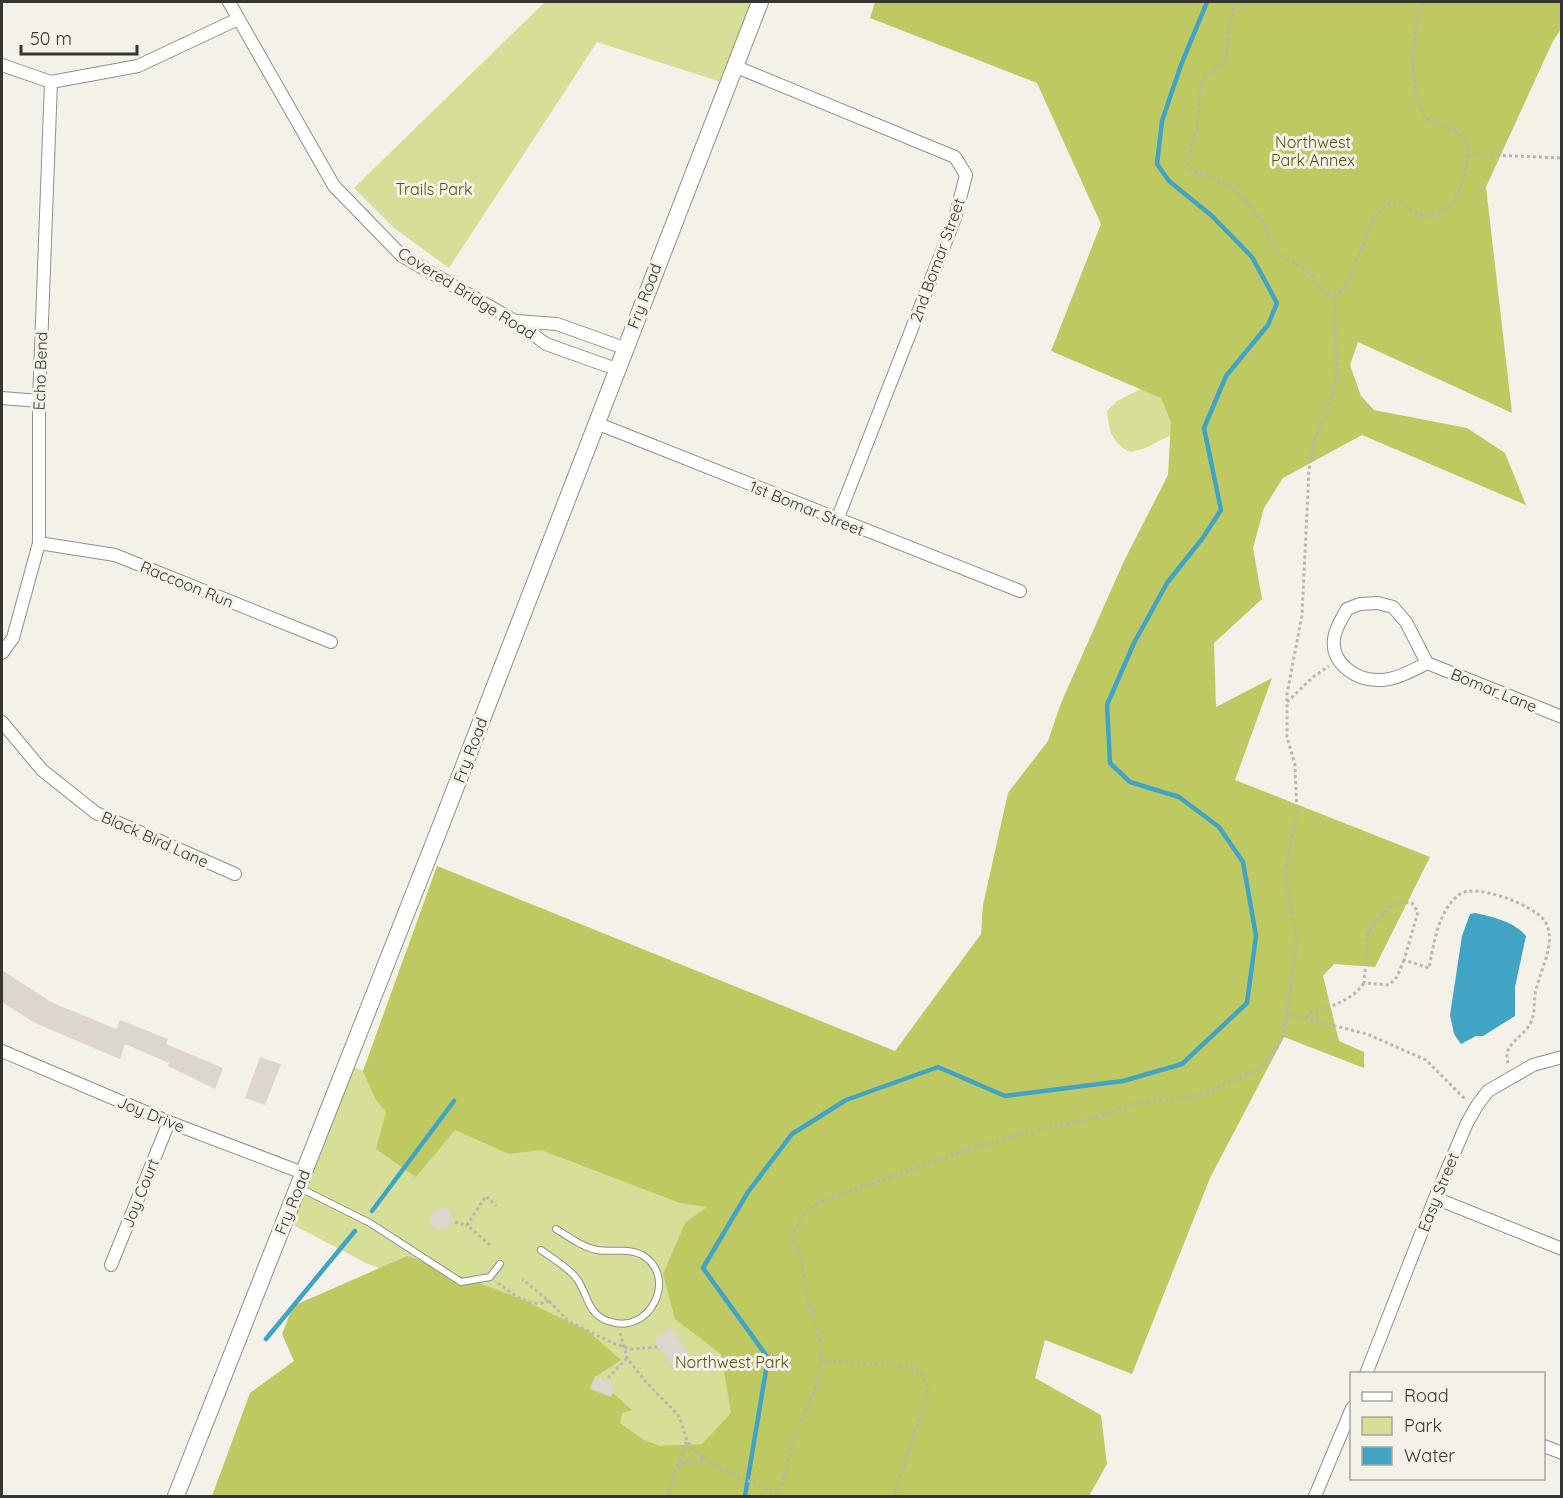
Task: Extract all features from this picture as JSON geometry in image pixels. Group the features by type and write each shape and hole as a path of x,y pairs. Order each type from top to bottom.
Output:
{"street":[{"name":"Covered Bridge Road","path":"229,2 334,186 402,255 515,321 546,344 616,369"},
{"name":"Fry Road","path":"176,1497 760,2"},
{"path":"2,65 51,82 138,66 237,19"},
{"name":"2nd Bomar Street","path":"734,66 955,157 966,175 955,218 837,520"},
{"name":"Echo Bend","path":"2,653 13,638 39,543 39,401 51,82"},
{"name":"Covered Bridge Road","path":"515,321 557,324 624,348"},
{"path":"2,398 39,401"},
{"name":"1st Bomar Street","path":"596,423 1020,591"},
{"name":"Raccoon Run","path":"39,543 115,555 331,642"},
{"path":"1378,603 1393,608 1406,622 1427,663 1405,674 1381,680 1366,679 1349,671 1338,660 1334,640 1347,609 1360,604 1378,603"},
{"name":"Bomar Lane","path":"1427,663 1562,717"},
{"name":"Black Bird Lane","path":"2,722 42,770 96,813 235,874"},
{"name":"Joy Drive","path":"2,1051 301,1180"},
{"name":"Easy Street","path":"1366,1372 1435,1198 1467,1123 1478,1104 1488,1091 1513,1076 1533,1065 1562,1056"},
{"name":"Joy Court","path":"111,1264 169,1122"},
{"path":"1435,1198 1562,1249"},
{"path":"1315,1497 1350,1413"},
{"path":"1545,1446 1562,1453"}],"lane":[{"path":"301,1180 461,1282 490,1277 500,1264"},
{"path":"541,1250 571,1272 579,1281 590,1307 597,1316 627,1325 645,1317 655,1302 659,1284 654,1266 642,1255 626,1250 596,1250 576,1242 556,1229"}],"path":[{"path":"1235,2 1228,33 1226,60 1223,65 1206,75 1200,88 1197,130 1188,164 1192,170 1221,182 1238,193 1262,221 1277,252 1310,273 1321,288 1334,294 1343,290 1376,216 1382,208 1396,202 1425,216 1433,216 1443,212 1450,205 1462,184 1467,144 1460,134 1425,119 1415,88 1413,38 1422,2"},
{"path":"1467,154 1562,158"},
{"path":"617,1323 627,1358 646,1382 679,1416 693,1450 713,1465 776,1495 784,1479 794,1440 809,1408 821,1361 817,1329 805,1288 802,1260 799,1249 792,1241 797,1223 810,1207 958,1153 1023,1133 1106,1116 1126,1106 1141,1102 1191,1097 1255,1071 1269,1059 1280,1041 1287,1014 1297,945 1285,872 1297,814 1295,765 1287,737 1287,702 1302,615 1309,470 1314,441 1329,406 1337,372 1334,294"},
{"path":"1287,702 1313,676 1338,660"},
{"path":"1404,960 1429,968 1434,942 1444,912 1452,901 1465,891 1479,891 1499,896 1518,903 1544,918 1550,936 1537,985 1533,1019 1530,1026 1509,1047 1506,1057 1513,1076"},
{"path":"1307,1018 1308,1014 1345,1001 1357,993 1364,983 1368,932 1388,909 1398,902 1413,903 1418,912 1397,977 1389,985 1364,983"},
{"path":"1287,1014 1367,1034 1426,1060 1465,1099 1478,1104"},
{"path":"467,1225 486,1196 496,1206"},
{"path":"455,1222 467,1225 490,1245"},
{"path":"490,1277 522,1300 542,1304 549,1301"},
{"path":"522,1279 549,1301 568,1321 615,1344 639,1350 658,1347"},
{"path":"608,1378 627,1358"},
{"path":"821,1361 910,1366 917,1370 928,1383 928,1392 894,1497"},
{"path":"668,1497 687,1440"},
{"path":"676,1469 683,1461 705,1459"}],"green space":[{"name":"Trails Park","path":"545,2 753,2 721,82 597,42 449,268 394,228 354,188"},
{"name":"Northwest Park Annex","path":"875,2 1561,2 1561,29 1553,41 1486,187 1512,413 1358,342 1350,365 1361,396 1374,410 1467,428 1505,453 1526,505 1362,435 1283,478 1264,508 1253,548 1262,599 1214,643 1216,707 1272,678 1235,780 1430,857 1375,967 1334,964 1323,976 1339,1041 1364,1052 1364,1068 1284,1037 1210,1178 1132,1374 1045,1340 1035,1378 1101,1415 1107,1464 1089,1496 212,1496 250,1393 294,1361 282,1334 293,1306 407,1256 519,1298 588,1331 621,1360 595,1377 632,1410 622,1413 620,1423 644,1440 660,1446 702,1444 731,1413 721,1354 675,1319 663,1274 685,1223 707,1207 680,1203 541,1150 509,1154 455,1130 416,1177 376,1149 386,1112 376,1100 363,1071 437,866 895,1051 981,934 983,905 1008,793 1048,741 1061,703 1124,561 1168,475 1171,423 1161,398 1051,351 1101,224 1037,83 870,18"},
{"path":"1141,389 1161,398 1171,423 1171,435 1143,449 1130,452 1119,445 1112,436 1107,411 1117,401"},
{"name":"Northwest Park","path":"346,1064 1005,1326 628,1496 493,1312 366,1263 284,1220"}],"water":[{"path":"1475,913 1509,923 1526,936 1515,987 1515,1016 1483,1036 1476,1036 1461,1044 1454,1034 1450,1015 1462,936 1470,914"}],"building":[{"path":"2,970 51,1002 116,1029 120,1020 168,1039 166,1044 223,1068 215,1089 168,1066 169,1063 125,1044 120,1059 35,1023 2,1002"},
{"path":"260,1057 281,1064 265,1105 245,1098"},
{"path":"441,1208 449,1211 452,1219 449,1227 441,1230 433,1227 430,1219 433,1211"},
{"path":"671,1328 688,1352 672,1365 654,1340"},
{"path":"595,1376 616,1384 611,1397 590,1389"}],"waterway":[{"path":"745,1496 768,1358 703,1268 748,1192 792,1134 846,1100 938,1067 1005,1096 1123,1081 1182,1064 1247,1003 1256,936 1243,862 1219,827 1179,797 1130,782 1110,763 1107,705 1134,643 1167,583 1202,539 1221,510 1204,428 1226,376 1268,325 1277,303 1252,257 1212,216 1169,181 1157,164 1162,121 1181,65 1207,2"},
{"path":"372,1211 454,1101"},
{"path":"266,1339 355,1231"}]}
